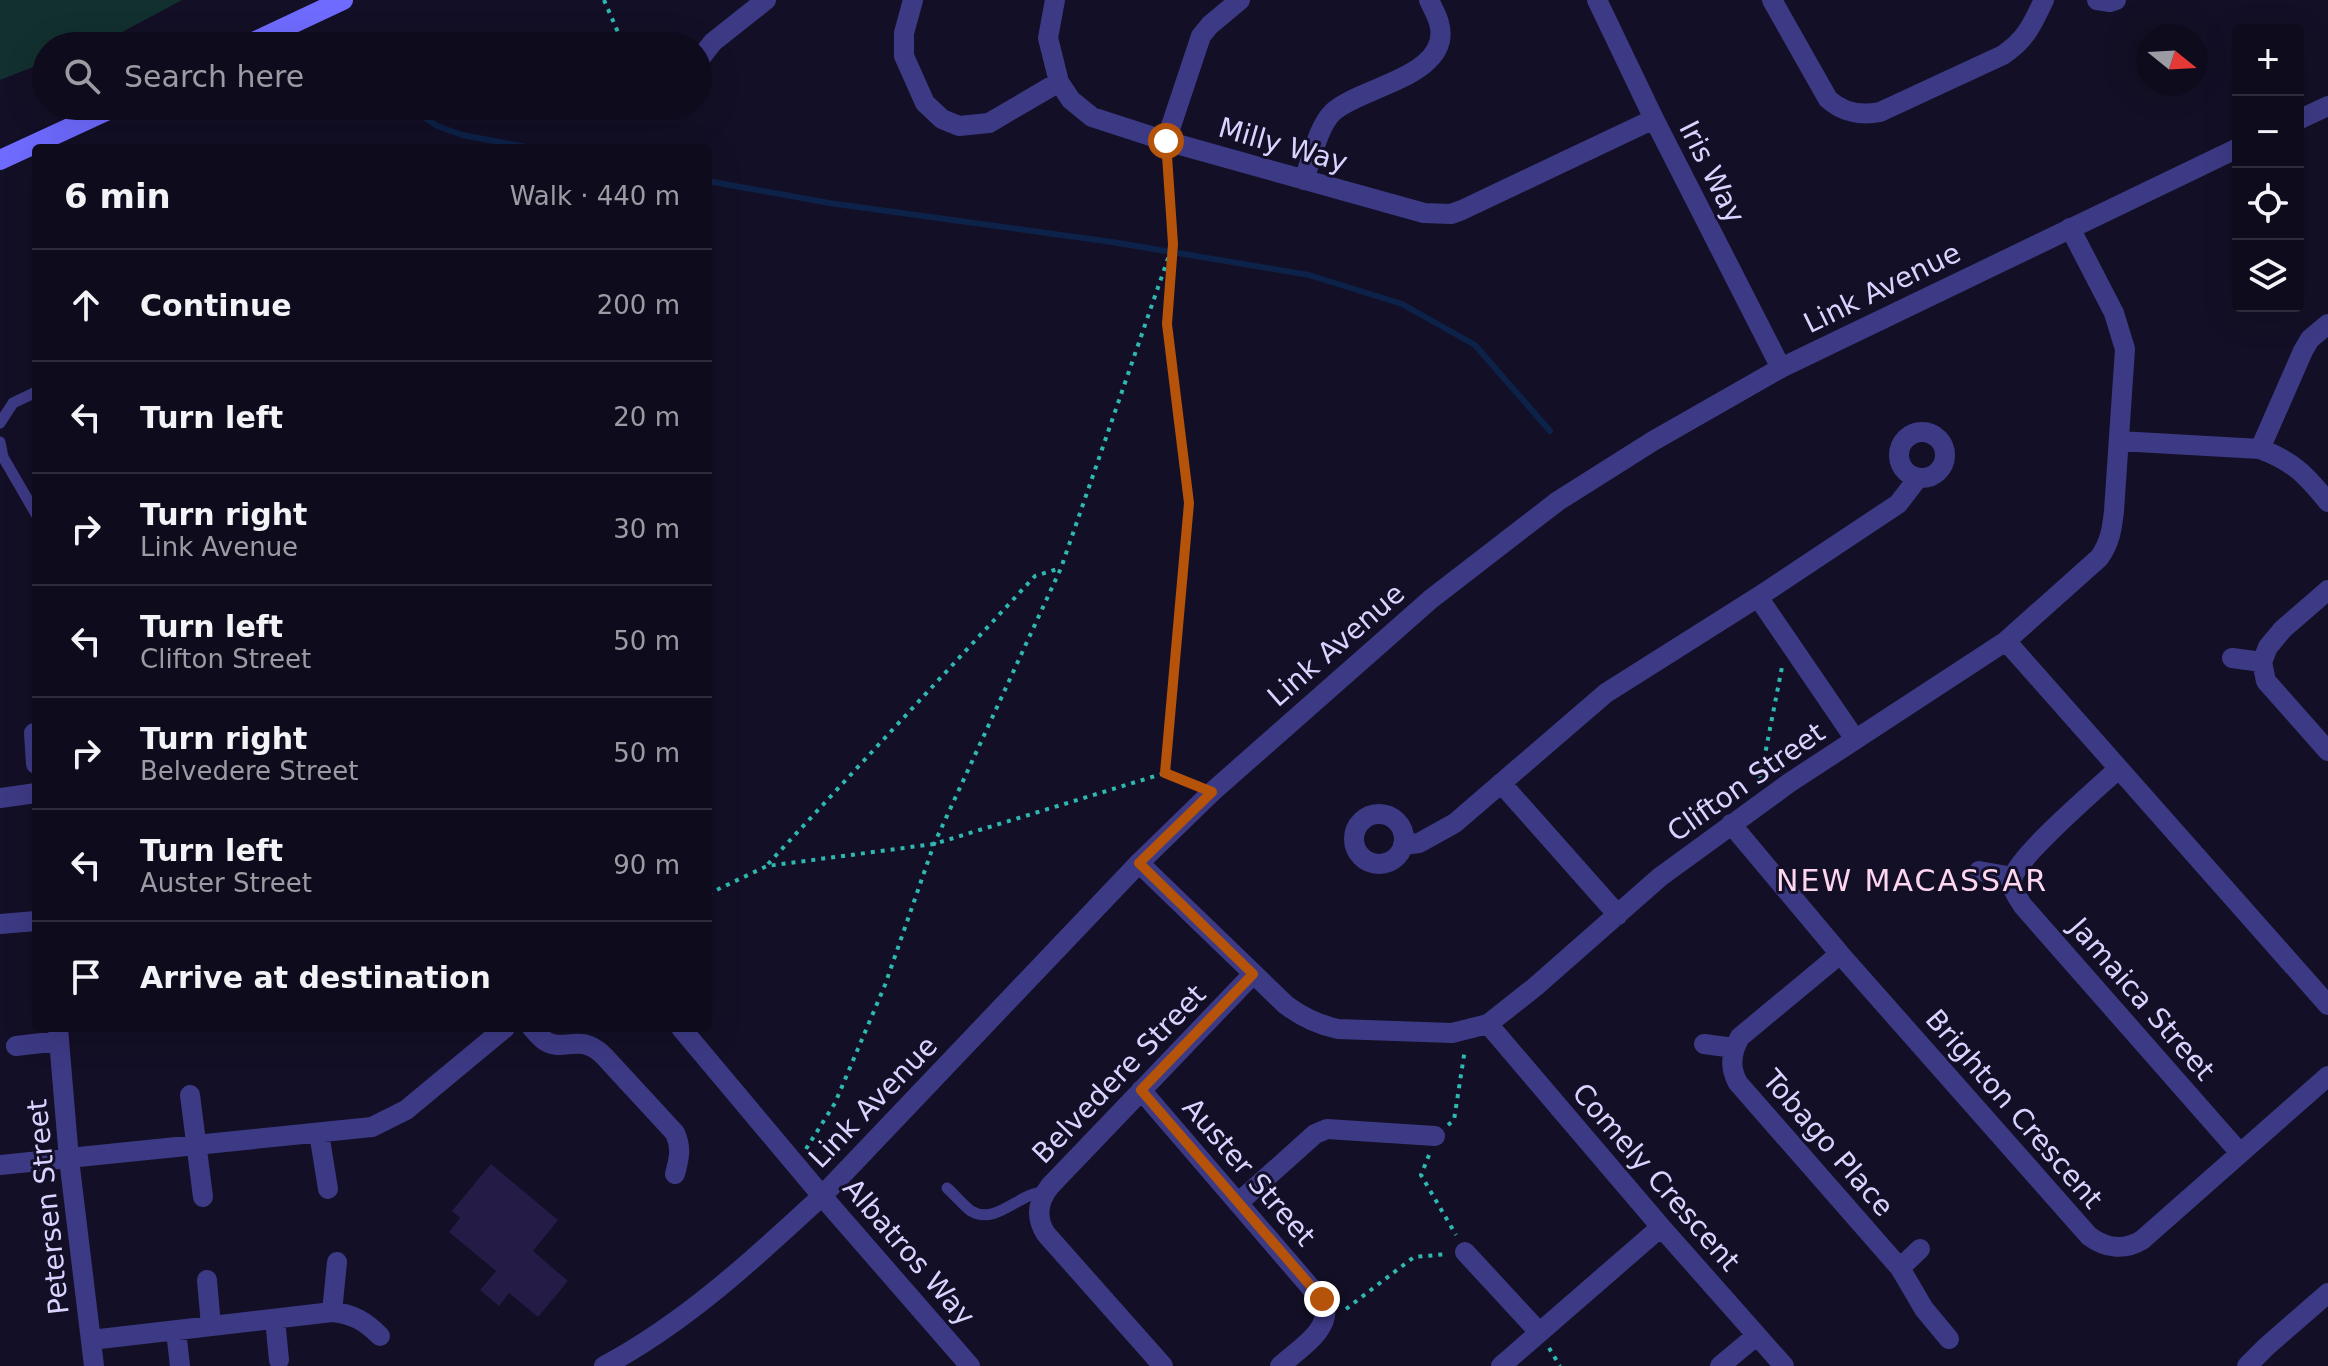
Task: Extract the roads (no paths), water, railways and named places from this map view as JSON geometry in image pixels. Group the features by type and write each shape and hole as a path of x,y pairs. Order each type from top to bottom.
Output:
{"main road":[{"path":"275,32 343,0"},
{"path":"40,144 89,120"},
{"path":"0,160 32,148"}],"street":[{"path":"712,43 766,0"},
{"path":"913,0 904,33 904,56 925,103 942,119 959,126 989,123 1059,82 1048,38 1055,0"},
{"path":"1166,141 1201,36 1240,0"},
{"path":"1304,180 1323,126 1336,109 1419,69 1432,56 1440,31 1429,0"},
{"name":"Iris Way","path":"1597,0 1781,368"},
{"path":"1772,0 1828,99 1842,109 1871,114 2015,47 2024,38 2044,0"},
{"path":"2097,0 2116,0"},
{"name":"Milly Way","path":"1059,82 1071,100 1092,117 1166,141 1424,213 1451,214 1654,119"},
{"path":"2304,117 2328,106"},
{"name":"Link Avenue","path":"604,1366 660,1331 739,1271 822,1196 1139,863 1212,792 1431,599 1547,510 1653,441 1781,368 2232,151"},
{"name":"Clifton Street","path":"1478,1027 1535,987 1660,877 1755,806 2006,641 2099,558 2112,533 2125,349 2114,313 2070,228"},
{"path":"2260,449 2303,351 2310,339 2328,324"},
{"path":"2119,441 2260,449 2293,464 2328,502"},
{"path":"1403,845 1419,843 1455,823 1606,693 1898,504 1918,478"},
{"path":"2328,590 2283,629 2268,647 2262,662 2266,681 2328,751"},
{"path":"1758,597 1855,739"},
{"path":"2006,641 2328,1005"},
{"path":"2232,658 2262,662"},
{"path":"1979,871 2013,877 2037,846 2118,769"},
{"path":"1501,783 1618,915"},
{"path":"0,798 32,794"},
{"name":"Brighton Crescent","path":"1731,824 1840,954 2097,1242 2119,1247 2135,1245 2142,1240 2328,1076"},
{"path":"1139,863 1297,1013 1325,1026 1427,1033 1452,1033 1478,1027"},
{"name":"Jamaica Street","path":"2013,877 2013,886 2023,906 2240,1153"},
{"path":"0,924 32,921"},
{"path":"1704,1044 1734,1048 1751,1026 1840,954"},
{"name":"Belvedere Street","path":"1163,1366 1042,1229 1038,1211 1045,1192 1253,974"},
{"name":"Comely Crescent","path":"1478,1027 1784,1366"},
{"path":"0,1165 357,1129 388,1120 406,1110 500,1032"},
{"path":"536,1032 547,1042 583,1043 604,1056 675,1133 680,1147 675,1174"},
{"name":"Albatros Way","path":"684,1032 970,1366"},
{"name":"Petersen Street","path":"16,1046 59,1034 69,1159 94,1366"},
{"name":"Tobago Place","path":"1734,1048 1733,1074 1738,1083 1900,1268 1924,1309 1949,1339"},
{"name":"Auster Street","path":"1141,1090 1322,1299 1327,1315 1320,1329 1280,1366"},
{"path":"190,1095 203,1197"},
{"path":"1238,1203 1315,1134 1327,1129 1435,1136"},
{"path":"319,1133 328,1189"},
{"path":"1501,1366 1661,1227"},
{"path":"1900,1268 1920,1249"},
{"path":"1465,1252 1539,1332"},
{"path":"332,1312 337,1262"},
{"path":"207,1280 211,1326"},
{"path":"2247,1366 2328,1293"},
{"path":"91,1340 332,1312 350,1313 380,1336"},
{"path":"275,1319 279,1360"},
{"path":"176,1331 180,1366"},
{"path":"1720,1366 1756,1336"}],"lane":[{"path":"0,423 13,403 32,394"},
{"path":"0,442 3,457 32,507"},
{"path":"947,1188 972,1211 988,1215 996,1214 1033,1193 1045,1192"}],"waterway":[{"path":"429,120 462,135 510,144"},
{"path":"712,182 829,203 1112,242 1309,275 1402,304 1475,345 1550,431"}],"district":[{"name":"NEW MACASSAR","path":"1912,880"}]}
